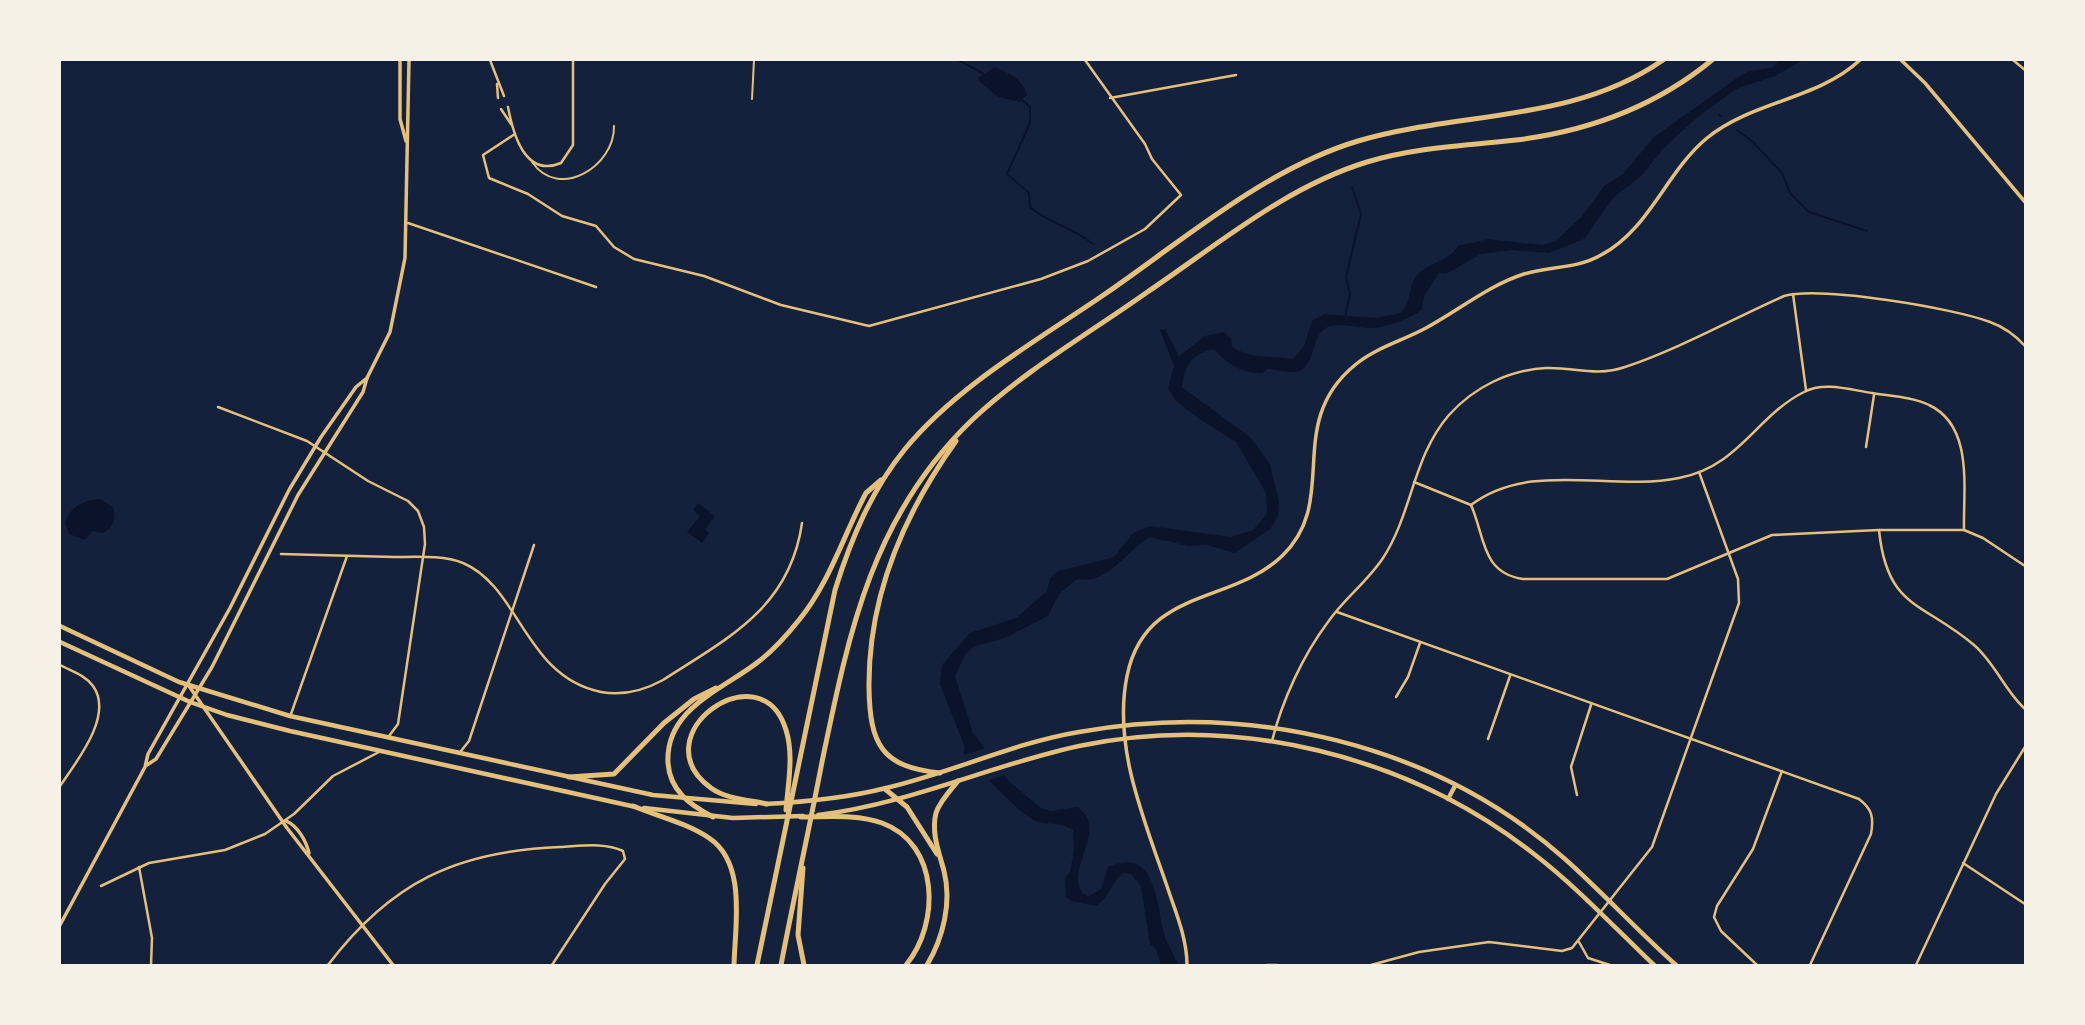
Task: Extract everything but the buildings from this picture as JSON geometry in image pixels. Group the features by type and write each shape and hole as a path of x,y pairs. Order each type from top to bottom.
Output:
{"highway":[{"path":"712,817 684,800 668,766 668,751 675,726 697,704 773,649 802,617 866,493 931,423 982,380 1238,201 1297,165 1358,141 1388,134 1516,113 1581,99 1631,79 1663,60"},
{"path":"780,965 850,631 872,566 885,538 915,488 971,421 1027,375 1305,188 1365,163 1393,155 1554,134 1617,117 1672,90 1712,60"},
{"path":"940,773 898,764 881,748 875,737 869,708 870,643 882,585 900,536 934,473 971,421"},
{"path":"757,965 782,843 792,777 835,590 859,525 885,475"},
{"path":"569,777 614,774 675,713 694,699 740,675"},
{"path":"767,804 722,793 703,781 690,752 694,729 700,718 716,704 739,697 760,700 771,707 785,727 792,777"},
{"path":"927,965 940,940 947,904 934,832 935,816 958,782"},
{"path":"885,789 907,807 940,860"},
{"path":"633,806 701,833 723,853 733,875 735,891 734,965"},
{"path":"801,817 854,817 879,821 913,845 926,871 930,902 926,931 906,965"},
{"path":"804,965 798,935 806,841"}],"main road":[{"path":"60,626 188,685 290,716 684,800 767,804 885,789 1004,751 1078,732 1125,726 1200,722 1275,727 1331,738 1389,755 1455,786 1533,834 1565,859 1676,965"},
{"path":"60,642 190,702 290,732 633,806 712,817 801,817 899,800 1081,746 1186,736 1272,741 1373,766 1448,799 1534,854 1654,965"},
{"path":"1448,799 1455,786"}],"street":[{"path":"400,60 400,119 407,144"},
{"path":"145,767 156,759 199,689 324,451 363,392 367,377 385,346 398,304 408,223 409,60"},
{"path":"490,60 504,96"},
{"path":"502,109 532,162 542,166 555,165 569,153 574,136 573,60"},
{"path":"515,134 483,155 489,178 528,194 562,216 596,226 614,247 634,259 704,276 780,305 869,326 1041,279 1088,261 1145,229 1181,195 1085,60"},
{"path":"1187,965 1185,940 1140,814 1126,741 1127,674 1144,638 1159,619 1204,594 1239,585 1260,575 1288,551 1296,539 1314,489 1314,433 1322,408 1345,374 1357,363 1422,330 1509,279 1568,267 1597,258 1617,246 1633,232 1685,161 1708,138 1744,115 1833,79 1860,60"},
{"path":"1901,60 2025,202"},
{"path":"1906,64 1910,60"},
{"path":"2013,60 2025,70"},
{"path":"1110,98 1236,75"},
{"path":"497,80 498,98"},
{"path":"508,107 511,124"},
{"path":"408,223 596,287"},
{"path":"1272,741 1275,727 1311,649 1337,612 1385,555 1430,441 1449,415 1464,401 1498,379 1515,372 1548,368 1590,373 1625,367 1793,294 1834,293 1972,316 2007,330 2025,346"},
{"path":"1793,294 1806,390"},
{"path":"60,925 145,767 148,754 230,608 289,490 356,387 367,377"},
{"path":"1414,482 1471,505 1521,481 1656,482 1699,472 1739,450 1786,403 1806,390 1833,387 1928,404 1950,420 1958,434 1962,455 1964,530"},
{"path":"1866,447 1874,394"},
{"path":"218,407 324,451 414,506 424,527 424,557 398,724 389,736"},
{"path":"1371,965 1419,952 1489,942 1562,951 1579,942 1652,847 1739,603 1738,579 1699,472"},
{"path":"1471,505 1488,558 1494,566 1513,577 1667,579 1772,535 1880,530 1964,530 1983,538 2025,566"},
{"path":"281,554 424,557 448,559 473,568 485,578 552,667 567,679 607,693 648,688 720,644 758,614 791,567 802,523"},
{"path":"1880,530 1883,561 1897,589 1975,646 2014,699 2025,709"},
{"path":"460,751 468,740 534,545"},
{"path":"290,716 347,556"},
{"path":"1337,612 1859,799 1868,806 1873,816 1871,834 1810,965"},
{"path":"1396,697 1408,677 1420,642"},
{"path":"60,665 92,684 100,706 93,730 60,786"},
{"path":"1488,739 1511,675"},
{"path":"188,685 285,821 292,824 307,843 310,855 393,965"},
{"path":"1577,795 1571,767 1592,704"},
{"path":"1916,965 1996,794 2025,747"},
{"path":"101,886 139,867 232,848 265,834 285,821 333,776 381,751"},
{"path":"1757,965 1721,931 1714,917 1717,906 1753,849 1782,771"},
{"path":"328,965 369,918 420,881 449,866 480,855 519,849 596,846 620,849 625,855 552,965"},
{"path":"1963,863 2025,904"},
{"path":"139,867 152,938 151,965"},
{"path":"1579,942 1588,958 1610,965"},
{"path":"1267,965 1277,965"}],"lane":[{"path":"752,99 754,60"},
{"path":"532,162 548,176 567,179 581,175 605,159 612,144 614,126"}],"water":[{"path":"1779,60 1803,60 1775,76 1736,89 1694,120 1663,149 1641,176 1614,197 1584,239 1549,253 1512,250 1481,254 1446,274 1439,273 1424,296 1422,310 1381,327 1328,327 1318,336 1309,362 1299,371 1267,369 1263,373 1249,372 1230,363 1214,349 1191,361 1182,387 1251,438 1270,464 1279,502 1278,517 1270,529 1235,553 1207,545 1188,546 1150,537 1107,572 1088,580 1077,579 1059,594 1048,616 1005,638 973,647 965,655 955,676 973,733 1010,782 1041,808 1051,811 1077,807 1086,816 1089,837 1078,873 1078,884 1083,894 1088,897 1101,889 1108,867 1124,862 1135,864 1144,870 1155,891 1164,935 1178,965 1161,965 1156,949 1150,944 1141,886 1131,874 1123,873 1096,906 1071,901 1066,897 1065,878 1070,872 1074,850 1073,830 1036,821 1028,816 963,753 965,748 940,684 942,665 970,633 1016,618 1047,591 1050,578 1058,571 1114,557 1133,533 1150,526 1231,537 1253,530 1267,514 1266,493 1236,442 1176,401 1168,389 1174,366 1160,330 1165,329 1179,356 1205,336 1224,332 1231,339 1232,347 1239,351 1293,359 1304,346 1312,321 1324,314 1377,318 1400,313 1407,304 1412,283 1418,274 1450,255 1458,246 1488,239 1543,245 1556,241 1582,216 1605,185 1623,174 1654,137 1737,78 1749,71 1772,68"},
{"path":"995,67 1015,77 1022,84 1027,95 1020,102 998,97 980,82 978,78"},
{"path":"100,499 113,507 114,518 110,528 104,533 93,531 85,540 69,534 65,523 70,513 83,503"},
{"path":"698,503 715,516 705,529 709,533 702,543 687,532 700,516 693,510"}],"pier":[{"path":"986,748 1008,774 986,781 961,756"}],"waterway":[{"path":"958,60 984,74"},
{"path":"1021,99 1030,107 1030,123 1007,174 1029,193 1030,207 1093,244"},
{"path":"1737,130 1753,142 1782,173 1790,193 1809,212 1867,231"},
{"path":"1345,317 1350,293 1346,277 1361,214 1352,187"}]}
